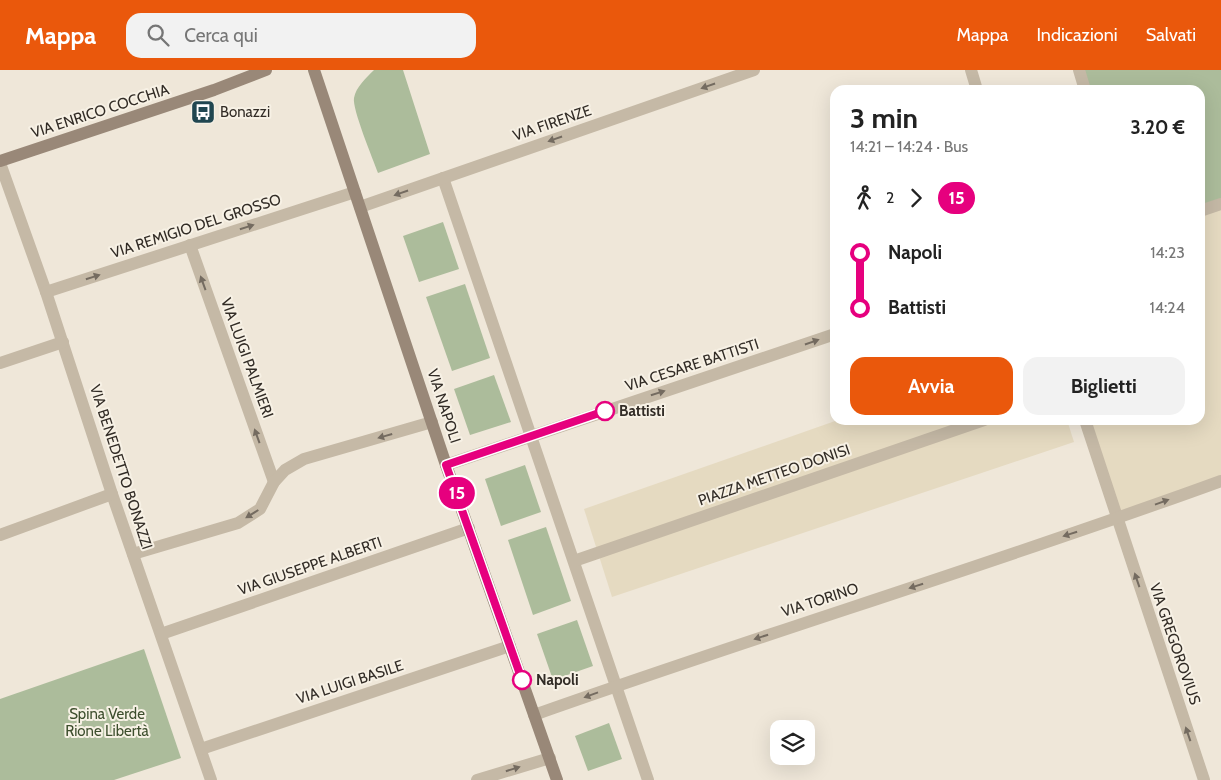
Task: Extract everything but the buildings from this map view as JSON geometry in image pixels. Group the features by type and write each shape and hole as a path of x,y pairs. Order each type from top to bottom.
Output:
{"street":[{"name":"VIA ENRICO COCCHIA","path":"0,162 214,90 266,70"},
{"name":"VIA NAPOLI","path":"314,70 446,465 557,780"},
{"name":"VIA FIRENZE","path":"360,207 754,70"},
{"path":"971,70 976,85"},
{"path":"1079,70 1084,85"},
{"name":"VIA BENEDETTO BONAZZI","path":"0,162 63,342 112,494 212,780"},
{"path":"443,178 648,780"},
{"name":"VIA REMIGIO DEL GROSSO","path":"46,292 355,192"},
{"path":"1205,209 1221,204"},
{"name":"VIA LUIGI PALMIERI","path":"190,245 274,482"},
{"name":"VIA CESARE BATTISTI","path":"446,465 830,336"},
{"path":"0,363 63,342"},
{"path":"133,554 238,523 260,509 274,482 286,470 304,459 432,422"},
{"name":"PIAZZA METTEO DONISI","path":"574,561 969,425"},
{"name":"VIA GREGOROVIUS","path":"1086,425 1204,780"},
{"name":"VIA TORINO","path":"534,715 1221,482"},
{"path":"0,535 112,494"},
{"name":"VIA GIUSEPPE ALBERTI","path":"161,634 469,528"},
{"name":"VIA LUIGI BASILE","path":"201,749 510,646"},
{"path":"477,780 550,758"}],"green space":[{"path":"374,70 403,70 430,154 378,173 359,123 354,104 355,94 359,86"},
{"path":"1079,70 1221,70 1221,204 1205,209 1205,85 1084,85"},
{"path":"443,222 459,269 419,282 403,236"},
{"path":"465,284 490,358 452,371 426,297"},
{"path":"494,375 511,422 470,435 454,389"},
{"path":"525,465 541,512 501,526 485,479"},
{"path":"546,527 571,601 533,615 508,540"},
{"path":"577,620 593,666 553,680 537,634"},
{"name":"Spina Verde Rione Libertà","path":"144,649 181,758 114,780 0,780 0,699"},
{"path":"609,723 622,759 588,771 575,736"}],"shaded area":[{"path":"1221,204 1221,481 1116,519 1086,425 1205,425 1205,209"},
{"path":"830,423 830,425 1069,425 1074,442 612,597 584,509"}],"bus line":[{"name":"15","path":"522,680 446,465 605,411"}],"place":[{"name":"Bonazzi","path":"203,112"},
{"name":"Battisti","path":"605,411"},
{"name":"Napoli","path":"522,680"}]}
